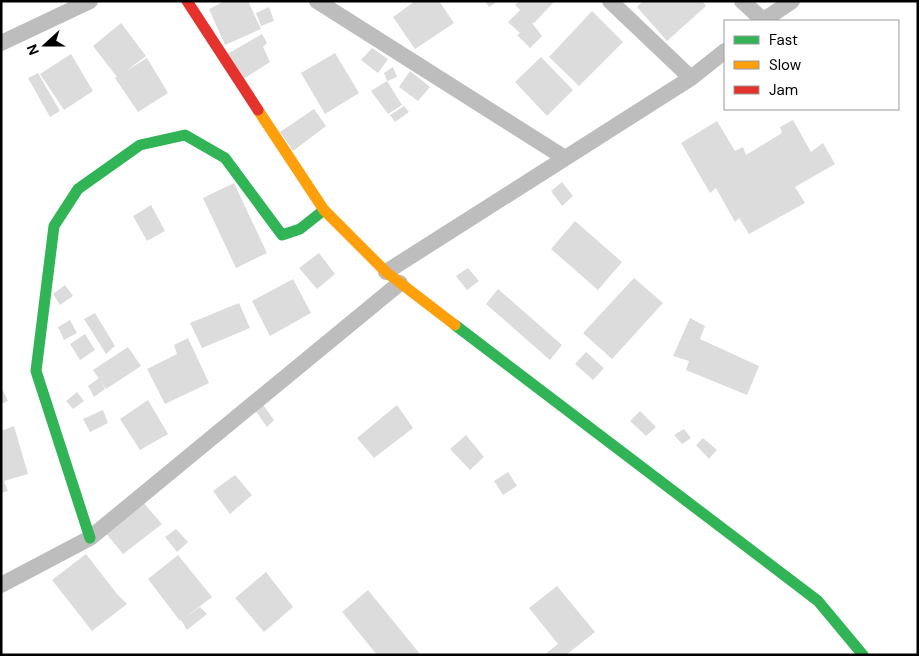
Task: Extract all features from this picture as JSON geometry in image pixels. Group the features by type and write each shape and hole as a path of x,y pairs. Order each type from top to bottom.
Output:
{"street":[{"path":"1,43 90,1"},
{"path":"187,1 324,210 386,272 818,601 863,655"},
{"path":"316,1 565,158"},
{"path":"610,1 691,78"},
{"path":"742,1 761,20"},
{"path":"764,20 792,1"},
{"path":"386,272 691,78 724,52"},
{"path":"90,538 36,371 54,226 78,189 140,145 185,135 226,158 282,234 300,229 324,210"},
{"path":"1,585 90,538 400,283"}],"building":[{"path":"225,1 248,1 261,29 225,45 209,9"},
{"path":"415,1 439,1 454,23 415,49 393,17"},
{"path":"485,1 498,1 489,7"},
{"path":"519,1 555,1 532,23 542,36 530,48 517,35 520,33 508,22 520,10 515,5"},
{"path":"643,1 702,1 706,6 667,41 637,7"},
{"path":"269,7 274,21 261,26 256,13"},
{"path":"592,11 623,42 579,86 549,57"},
{"path":"121,23 146,56 126,71 147,58 168,93 138,112 115,78 117,77 93,46"},
{"path":"262,34 267,43 263,47 270,62 239,82 224,56"},
{"path":"372,48 388,59 378,73 361,60"},
{"path":"335,53 359,93 325,114 301,73"},
{"path":"71,54 93,91 64,110 40,74"},
{"path":"541,57 573,90 547,116 515,82"},
{"path":"393,67 397,77 387,81 384,73"},
{"path":"410,71 430,87 418,101 399,87"},
{"path":"38,73 60,111 50,117 28,78"},
{"path":"387,81 402,105 388,114 371,91"},
{"path":"404,106 409,112 395,122 390,115"},
{"path":"314,109 326,126 293,151 280,132"},
{"path":"793,120 811,152 823,143 835,164 795,187 805,203 749,234 739,218 735,222 716,188 710,193 681,143 717,121 735,151 743,147 746,155 782,133 780,127"},
{"path":"562,182 573,196 562,206 551,191"},
{"path":"234,183 267,253 236,268 203,198"},
{"path":"151,205 165,231 147,241 133,216"},
{"path":"575,221 622,262 598,290 551,249"},
{"path":"319,253 335,274 317,289 299,268"},
{"path":"468,268 479,281 467,290 456,276"},
{"path":"634,278 663,303 612,359 583,333"},
{"path":"293,279 311,313 270,336 252,301"},
{"path":"65,285 73,296 60,305 53,294"},
{"path":"498,289 562,345 550,360 486,304"},
{"path":"239,303 250,328 202,348 190,323"},
{"path":"95,313 115,346 106,354 84,319"},
{"path":"690,318 705,326 700,339 759,366 747,395 686,370 689,361 673,356"},
{"path":"70,320 77,333 64,340 58,327"},
{"path":"85,334 95,350 80,360 70,344"},
{"path":"188,338 209,383 165,404 147,369 177,354 174,345"},
{"path":"128,347 141,366 106,389 93,370"},
{"path":"586,352 604,368 593,380 575,364"},
{"path":"99,378 105,389 94,397 88,386"},
{"path":"1,386 8,401 1,404"},
{"path":"77,392 84,401 73,409 66,401"},
{"path":"148,400 168,434 140,450 120,419"},
{"path":"261,402 274,420 267,427 253,407"},
{"path":"397,405 413,428 374,458 357,438"},
{"path":"103,410 108,423 90,432 83,419"},
{"path":"640,411 656,427 646,436 630,421"},
{"path":"14,426 28,474 4,481 8,491 1,493 1,431"},
{"path":"684,429 691,438 682,444 674,435"},
{"path":"466,435 484,457 470,470 450,449"},
{"path":"703,438 717,450 709,459 696,445"},
{"path":"508,472 517,486 503,495 494,481"},
{"path":"235,475 252,495 230,514 213,491"},
{"path":"142,501 162,524 123,554 104,531"},
{"path":"176,529 188,542 177,552 165,537"},
{"path":"86,554 127,604 92,631 52,580"},
{"path":"178,555 212,597 183,619 200,607 207,614 187,630 148,579"},
{"path":"266,572 293,607 264,632 235,598"},
{"path":"557,586 595,632 566,655 544,655 558,644 529,608"},
{"path":"368,590 420,654 377,655 342,612"}],"traffic: fast":[{"path":"90,538 36,371 54,226 78,189 140,145 185,135 225,158 282,235 300,229 324,210"},
{"path":"455,325 818,601 863,655"}],"traffic: slow":[{"path":"258,110 324,210 386,272 455,325"}],"traffic: jam":[{"path":"187,1 258,110"}]}
